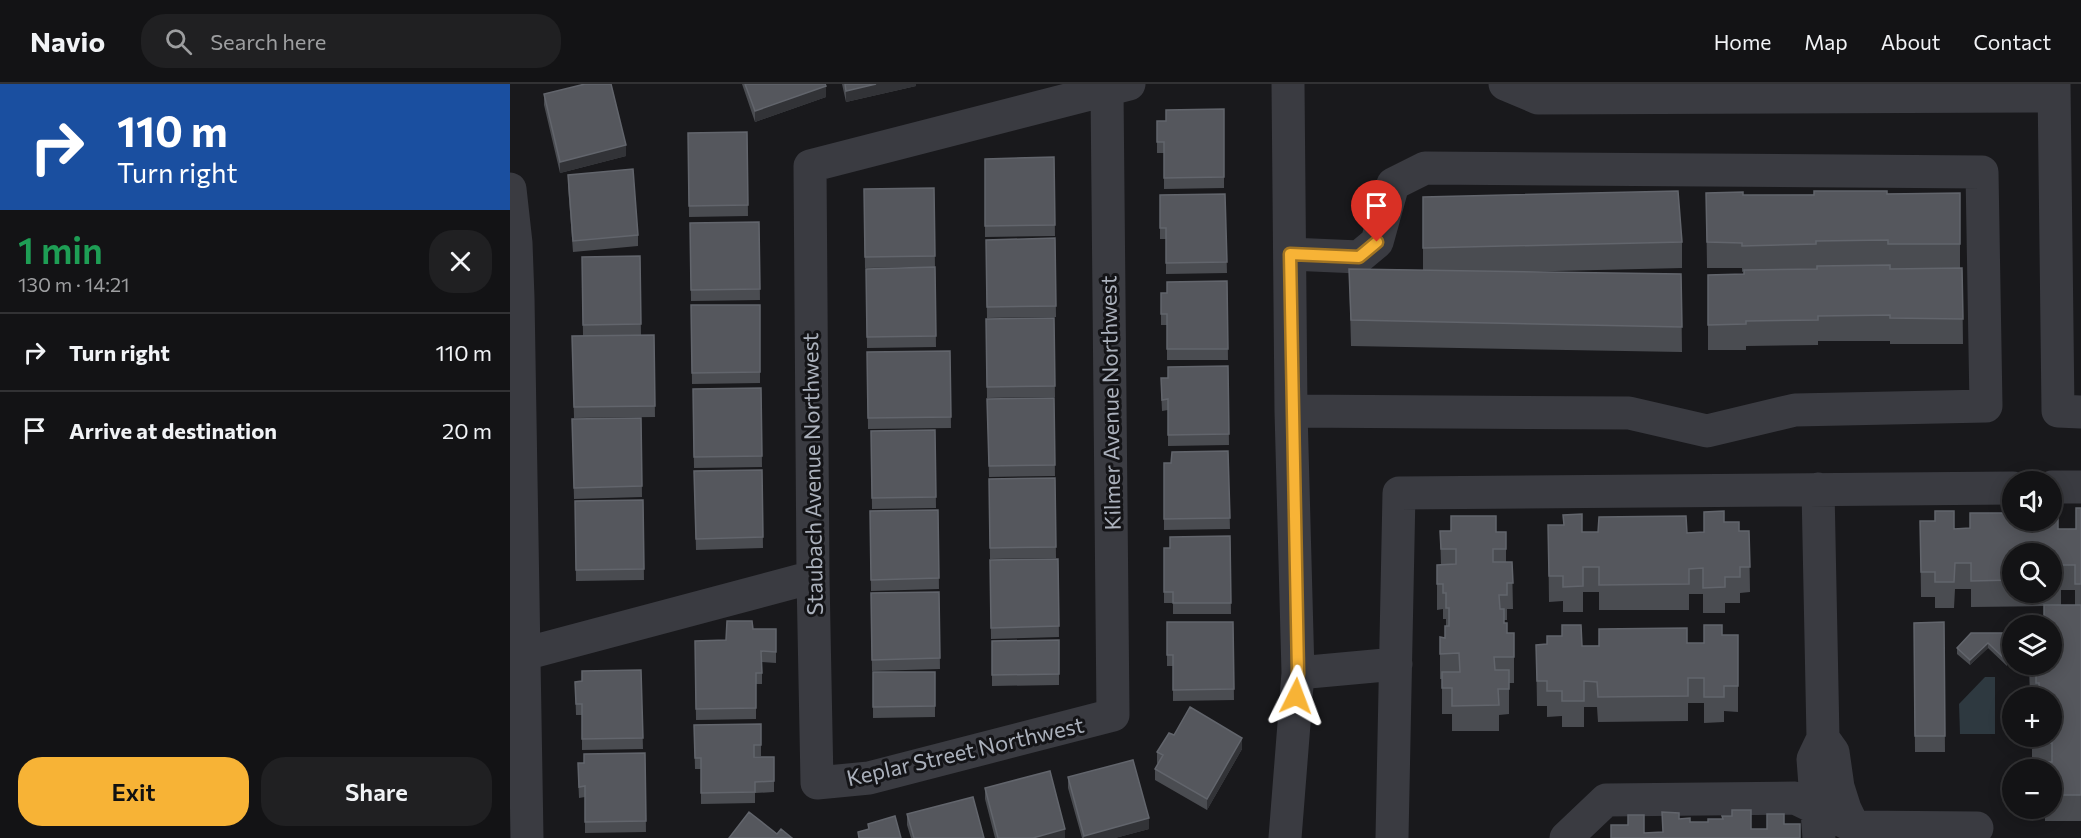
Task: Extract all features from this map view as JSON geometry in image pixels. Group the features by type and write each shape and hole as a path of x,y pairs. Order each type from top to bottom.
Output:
{"street":[{"path":"1285,838 1298,673 1291,411 1288,84"},
{"path":"1505,84 1538,98 1565,91 2054,90 2058,411 2081,412"},
{"name":"Staubach Avenue Northwest","path":"817,783 810,166 1118,87"},
{"name":"Kilmer Avenue Northwest","path":"1113,715 1118,87"},
{"path":"1290,254 1359,257 1377,242 1394,184 1425,168 1982,172 1986,406 1795,410 1707,431 1629,412 1291,411"},
{"path":"510,189 525,654 527,838"},
{"path":"2062,487 2081,487"},
{"path":"1392,838 1399,493 2002,488"},
{"path":"1817,823 1813,759 1823,738 1818,489"},
{"path":"525,654 813,577"},
{"path":"1298,673 1396,664"},
{"name":"Keplar Street Northwest","path":"817,783 869,778 1113,715"},
{"path":"1823,738 1833,752 1838,787 1845,809 1857,832"},
{"path":"1566,838 1606,800 1795,798 1817,823 1857,832 1977,828"}],"shaded area":[{"path":"1985,677 1995,677 1995,734 1960,734 1959,704"}],"building":[{"path":"585,84 611,84 626,145 560,162 544,94"},
{"path":"745,84 825,84 826,86 755,111"},
{"path":"845,84 876,84 846,91"},
{"path":"1224,109 1224,177 1164,178 1164,142 1157,142 1157,121 1166,121 1166,110"},
{"path":"747,132 748,205 689,206 688,133"},
{"path":"1054,157 1055,225 985,226 985,159"},
{"path":"633,169 638,235 573,241 568,175"},
{"path":"934,188 935,256 865,257 864,189"},
{"path":"1678,191 1682,242 1423,248 1423,197"},
{"path":"1814,191 1887,191 1887,194 1960,193 1960,244 1888,244 1888,240 1816,241 1816,244 1742,246 1742,243 1707,242 1706,193 1814,195"},
{"path":"1225,194 1227,262 1166,263 1166,228 1160,228 1160,195"},
{"path":"759,222 760,289 691,290 690,223"},
{"path":"1055,238 1056,306 987,307 986,240"},
{"path":"640,256 641,324 583,325 582,257"},
{"path":"1890,265 1890,269 1962,268 1963,319 1890,318 1890,315 1818,316 1818,320 1746,321 1746,324 1708,325 1708,275 1744,274 1744,270"},
{"path":"935,267 936,336 867,337 866,269"},
{"path":"1349,269 1681,274 1682,327 1351,320"},
{"path":"1227,281 1228,349 1167,349 1167,314 1161,314 1161,293 1167,293 1167,282"},
{"path":"691,305 760,305 760,372 692,373"},
{"path":"1054,318 1055,386 987,387 986,319"},
{"path":"654,335 655,406 574,407 572,336"},
{"path":"950,351 951,417 868,418 867,352"},
{"path":"1228,366 1229,434 1168,435 1168,399 1162,400 1161,378 1168,378 1168,367"},
{"path":"761,388 762,456 694,457 693,389"},
{"path":"1054,398 1055,465 989,466 987,399"},
{"path":"641,418 642,486 574,488 572,419"},
{"path":"935,430 936,497 872,498 871,431"},
{"path":"1228,451 1230,518 1164,519 1164,463 1171,463 1172,452"},
{"path":"762,470 763,537 696,539 694,471"},
{"path":"1055,478 1056,547 990,548 989,479"},
{"path":"643,500 644,569 576,570 575,501"},
{"path":"2076,508 2081,508 2081,584 2075,584 2075,565 2062,565 2062,543 2002,543 2002,580 1971,581 1971,563 1955,563 1954,582 1935,582 1935,572 1921,572 1920,521 1935,521 1935,511 1954,511 1954,529 1970,528 1970,513 2002,513 2002,531 2076,529"},
{"path":"938,510 939,578 871,580 870,511"},
{"path":"1724,511 1724,522 1739,522 1739,531 1749,531 1750,567 1740,567 1740,577 1725,577 1725,587 1703,588 1703,568 1689,569 1689,584 1599,585 1599,567 1583,567 1583,586 1563,587 1563,576 1549,576 1548,525 1564,525 1563,515 1582,514 1582,532 1598,532 1599,517 1686,516 1687,533 1704,532 1704,512"},
{"path":"1451,516 1496,516 1496,532 1506,532 1506,549 1493,549 1493,562 1512,562 1513,583 1507,583 1507,595 1499,595 1500,609 1504,609 1504,623 1507,623 1507,633 1514,633 1514,657 1494,657 1495,670 1509,670 1509,689 1498,689 1499,705 1452,706 1452,688 1442,688 1442,672 1460,672 1459,653 1440,654 1440,637 1445,638 1445,626 1449,626 1449,608 1446,608 1446,593 1443,593 1443,584 1437,584 1437,565 1456,564 1456,549 1441,549 1440,531 1451,531"},
{"path":"1230,536 1231,603 1173,603 1173,592 1164,592 1164,548 1170,548 1170,537"},
{"path":"1058,559 1059,626 991,628 990,560"},
{"path":"939,592 940,658 872,660 871,593"},
{"path":"2044,605 2081,605 2081,795 2062,795 2062,759 2052,759 2052,747 2062,747 2062,687 2039,687 2039,683 2036,683 2036,675 2062,675 2062,615 2044,615"},
{"path":"727,621 752,621 753,629 776,629 776,652 761,651 762,673 756,673 756,708 696,709 695,641 726,640"},
{"path":"1167,622 1233,622 1234,689 1173,690 1173,655 1167,655"},
{"path":"1944,622 1945,736 1915,736 1914,623"},
{"path":"1562,625 1581,625 1582,646 1599,646 1599,629 1687,628 1687,643 1704,643 1704,625 1722,625 1722,635 1738,635 1738,686 1724,686 1724,697 1704,697 1704,678 1688,678 1688,696 1598,697 1597,682 1584,681 1584,701 1562,701 1562,691 1547,691 1547,681 1537,681 1536,645 1547,644 1547,636 1562,636"},
{"path":"1971,633 2002,633 2002,656 1988,643 1970,660 1957,648"},
{"path":"1059,640 1059,674 992,675 992,641"},
{"path":"641,670 643,738 582,739 582,704 576,704 575,682 582,681 582,671"},
{"path":"873,672 935,672 935,706 873,707"},
{"path":"1190,707 1242,738 1207,799 1155,769 1163,755 1157,752 1169,733 1174,735"},
{"path":"761,724 761,745 754,745 754,757 774,757 774,781 755,782 755,792 701,793 701,758 695,758 694,725"},
{"path":"645,753 646,821 585,822 585,786 579,787 578,763 584,763 584,754"},
{"path":"1133,760 1149,818 1084,836 1068,777"},
{"path":"1050,771 1065,829 1033,838 998,838 985,788"},
{"path":"973,797 984,838 914,838 907,814"},
{"path":"1732,810 1751,810 1751,829 1767,829 1767,814 1784,814 1784,824 1800,824 1800,838 1611,838 1611,825 1628,825 1628,815 1644,815 1644,833 1663,832 1662,812 1679,813 1679,819 1690,818 1690,822 1708,822 1708,819 1723,819 1722,816 1732,816"},
{"path":"749,812 777,834 781,829 792,838 729,838"},
{"path":"895,816 901,838 859,838 858,832 869,829 868,824"}],"route":[{"path":"1296,696 1298,673 1291,411 1290,254 1359,257 1377,242"}]}
